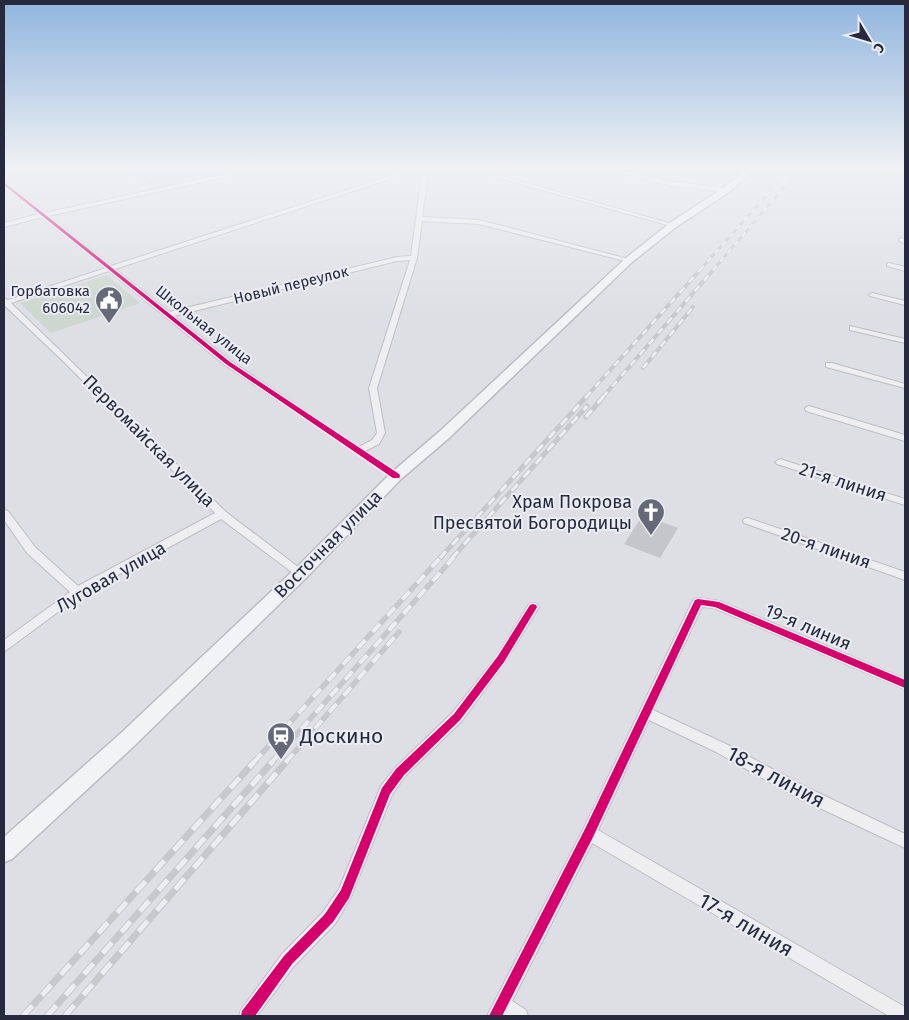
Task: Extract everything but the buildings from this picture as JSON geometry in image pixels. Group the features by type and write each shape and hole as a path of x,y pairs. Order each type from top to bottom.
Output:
{"main road":[{"name":"Восточная улица","path":"4,851 127,740 300,573 396,476 448,431 629,260 686,217"}],"street":[{"path":"4,225 38,217"},
{"name":"Школьная улица","path":"46,217 228,363 396,476"},
{"path":"5,302 271,217"},
{"path":"642,217 673,225"},
{"path":"359,451 376,442 381,433 373,388 414,258 418,219 479,222 629,260"},
{"name":"Новый переулок","path":"167,315 396,259 414,258"},
{"path":"889,265 905,269"},
{"path":"872,295 905,303"},
{"name":"Первомайская улица","path":"5,302 66,358 222,514 300,573"},
{"path":"853,328 905,341"},
{"path":"829,365 905,386"},
{"path":"809,409 905,438"},
{"name":"21-я линия","path":"780,462 905,502"},
{"path":"4,513 31,550 77,592"},
{"name":"Луговая улица","path":"4,646 77,592 222,514"},
{"name":"20-я линия","path":"748,521 905,576"},
{"name":"19-я линия","path":"646,713 698,602 716,604 905,684"},
{"path":"246,1016 288,960 329,918 345,894 386,790 395,778 457,717 501,659 533,607"},
{"path":"520,1016 498,1010 588,833 646,713"},
{"name":"18-я линия","path":"646,713 721,748 798,791 905,841"},
{"name":"17-я линия","path":"588,833 905,1016"}],"shaded area":[{"path":"107,275 140,303 51,333 20,303"}],"railway":[{"path":"700,270 748,217"},
{"path":"713,270 759,217"},
{"path":"586,397 701,269"},
{"path":"603,397 714,269"},
{"path":"643,368 693,307"},
{"path":"440,558 587,396"},
{"path":"586,417 604,396"},
{"path":"452,558 587,406"},
{"path":"254,762 441,557"},
{"path":"272,762 454,557"},
{"path":"286,762 399,632"},
{"path":"23,1016 255,761"},
{"path":"47,1016 273,761"},
{"path":"65,1016 287,761"}],"cycle path":[{"path":"46,217 228,363 396,476"},
{"path":"495,1016 589,833 698,602 716,604 905,684"},
{"path":"247,1016 288,960 329,918 345,894 386,791 400,772 457,717 501,659 533,607"}],"place":[{"name":"Горбатовка 606042","path":"109,324"},
{"name":"Храм Покрова Пресвятой Богородицы","path":"651,536"},
{"name":"Доскино","path":"281,760"}]}
